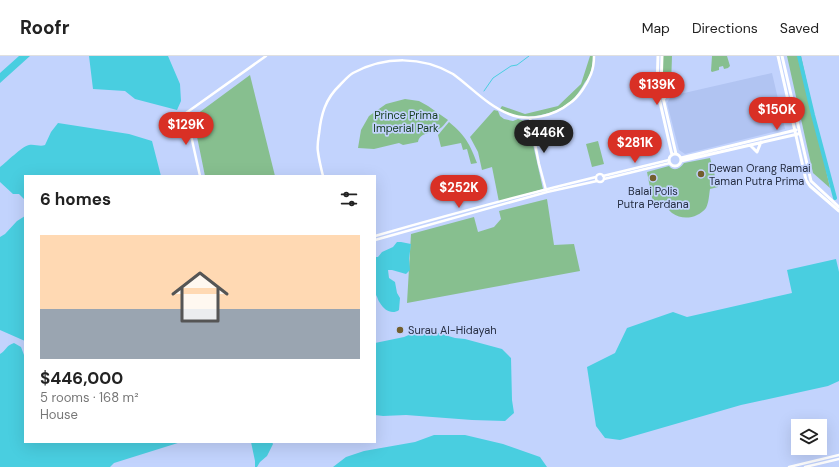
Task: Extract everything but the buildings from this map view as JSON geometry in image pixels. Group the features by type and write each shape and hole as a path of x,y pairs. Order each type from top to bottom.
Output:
{"main road":[{"path":"658,56 657,89 674,155"},
{"path":"662,56 661,86 674,155 670,161 672,165 677,166 679,165 681,159"},
{"path":"778,56 810,181 839,207"},
{"path":"782,56 797,130"},
{"path":"661,86 667,92 663,100"},
{"path":"681,159 797,130"},
{"path":"681,159 798,134"},
{"path":"798,134 806,180 810,186 839,211"},
{"path":"750,145 757,152 761,142"},
{"path":"674,155 679,155 681,159"}],"street":[{"path":"200,175 186,113 266,56"},
{"path":"323,175 317,151 320,119 324,108 337,88 351,74 371,63 391,58 408,57 417,58 436,64 453,74 501,111 510,115 530,118 549,114 572,101 585,86 591,74 594,56"},
{"path":"530,118 538,158 547,191"},
{"path":"376,236 437,218 596,179 598,175 603,177 670,161"},
{"path":"596,179 601,182 603,177"},
{"path":"376,240 547,191"},
{"path":"789,467 839,455"},
{"path":"805,467 839,459"}],"shaded area":[{"path":"19,56 30,56 0,83 0,73"},
{"path":"89,56 168,56 180,84 181,101 177,110 135,99 125,91 93,89"},
{"path":"772,73 785,129 685,154 679,150 667,103 671,96"},
{"path":"58,123 129,134 152,141 161,175 24,175 24,199 19,194 13,194 0,182 0,167 26,146 45,145 51,132"},
{"path":"24,217 24,341 0,330 0,237 5,234 17,221"},
{"path":"397,242 411,244 409,259 410,270 406,274 388,270 389,278 395,282 397,293 400,298 399,310 391,312 382,306 376,295 376,257 378,257 382,252 393,247"},
{"path":"836,259 839,272 839,381 828,386 741,405 620,440 605,438 596,426 587,367 615,353 627,328 673,312 687,317 792,293 787,270"},
{"path":"416,332 438,333 502,349 511,358 512,400 514,413 505,421 406,415 376,415 376,343 404,337"},
{"path":"14,343 21,347 24,355 24,443 178,443 114,463 110,467 0,467 0,354 9,345"},
{"path":"434,435 465,435 503,444 540,457 547,467 333,467 346,457 364,451 415,442"},
{"path":"251,443 272,443 267,456 257,467 255,467"}],"green space":[{"path":"590,56 593,56 593,58 589,76 576,95 565,106 553,112 533,116 517,116 500,109 502,106 525,114 558,106 581,84"},
{"path":"663,56 672,56 671,86 668,89 662,86"},
{"path":"712,56 727,56 730,66 724,69 723,66 719,67 719,70 712,72"},
{"path":"787,56 801,56 830,188 813,173"},
{"path":"250,75 275,175 205,175 193,117"},
{"name":"Prince Prima Imperial Park","path":"405,99 419,101 448,120 436,131 421,136 418,142 403,145 399,143 374,149 358,148 361,130 369,116 386,104"},
{"path":"494,110 498,111 500,116 504,119 513,121 518,119 528,122 543,189 499,202 492,167 482,170 478,152 470,137"},
{"path":"449,122 466,140 477,163 471,164 467,149 463,150 461,143 441,147 438,135"},
{"path":"598,141 604,164 592,167 586,144"},
{"path":"710,158 718,187 710,189 707,206 703,211 695,216 685,218 671,212 664,200 653,203 647,172 669,166 673,169 677,169 684,163"},
{"path":"547,199 554,245 574,244 580,271 407,303 411,234 474,217 478,232 494,227 501,219 499,211"}],"waterway":[{"path":"484,91 493,78 511,66 517,65 529,56"},
{"path":"799,56 835,198"}],"place":[{"name":"Dewan Orang Ramai Taman Putra Prima","path":"701,174"},
{"name":"Balai Polis Putra Perdana","path":"653,178"},
{"name":"Surau Al-Hidayah","path":"400,330"}]}
